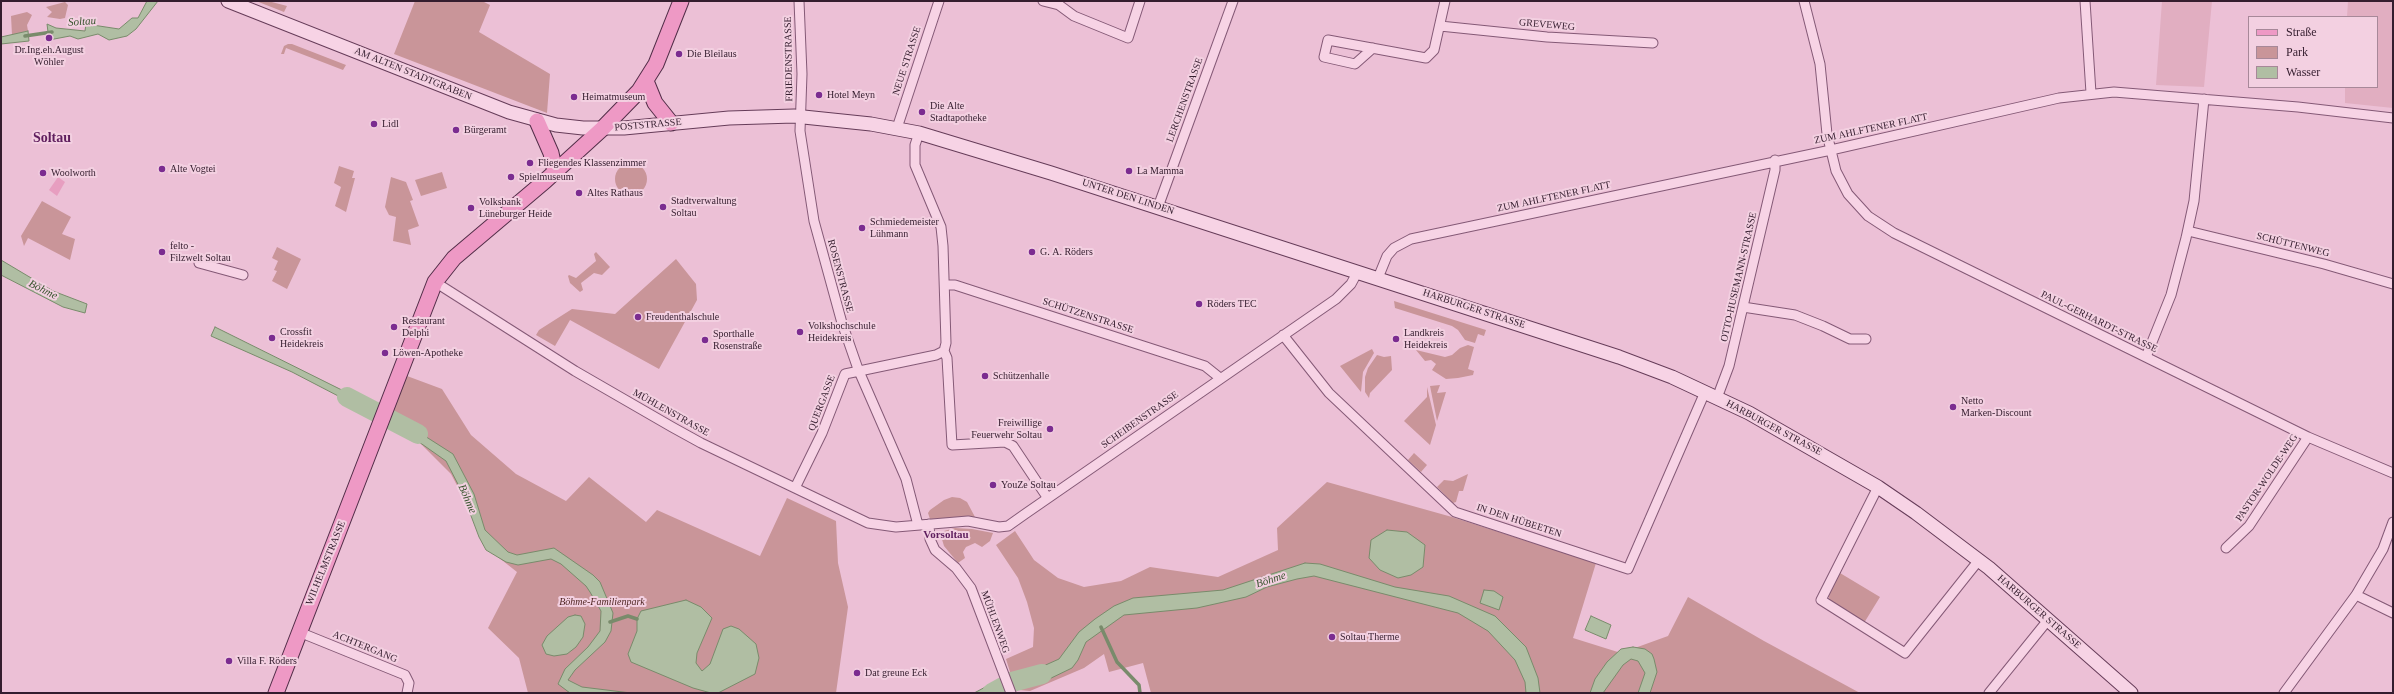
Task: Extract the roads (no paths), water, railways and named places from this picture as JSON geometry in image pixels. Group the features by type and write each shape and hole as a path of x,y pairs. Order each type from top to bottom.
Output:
{"main road":[{"name":"AM ALTEN STADTGRABEN","path":"228,1 496,107 537,121 563,126 602,129"},
{"path":"602,129 629,102 646,81 656,64 682,1"},
{"path":"646,81 655,103 670,123"},
{"name":"POSTSTRASSE","path":"435,282 459,253 555,172 602,129 769,115 800,116 896,128"},
{"path":"537,121 551,153 555,172"},
{"name":"UNTER DEN LINDEN","path":"896,128 970,147 1358,271"},
{"name":"HARBURGER STRASSE","path":"1358,271 1619,357 1705,392 1808,446 1878,487 1979,560 2131,693"},
{"name":"WILHELMSTRASSE","path":"276,693 435,282"}],"street":[{"name":"FRIEDENSTRASSE","path":"800,1 802,74 800,116"},
{"name":"NEUE STRASSE","path":"896,128 939,1"},
{"path":"1043,1 1060,3 1074,16 1128,38 1140,1"},
{"name":"LERCHENSTRASSE","path":"1158,207 1233,1"},
{"path":"1373,48 1355,64 1324,57 1328,40 1373,48 1426,58 1434,50 1445,1"},
{"name":"PAUL-GERHARDT-STRASSE","path":"1804,1 1820,64 1831,150 1836,171 1848,194 1868,216 1894,233 2308,437 2393,473"},
{"path":"2085,1 2091,93"},
{"name":"GREVEWEG","path":"1440,26 1548,37 1653,43"},
{"name":"ZUM AHLFTENER FLATT","path":"1378,278 1387,256 1394,248 1411,239 1775,160 1831,150 2059,98 2091,93 2114,92 2204,99 2393,118"},
{"path":"2146,356 2171,295 2188,231 2194,201 2204,99"},
{"name":"ROSENSTRASSE","path":"800,116 805,175 814,221 826,266 842,323 858,370 906,479 915,526"},
{"path":"919,133 915,145 915,165 940,227 945,285 946,343 944,351 947,358 952,445 1005,442 1013,446 1048,497"},
{"name":"OTTO-HUSEMANN-STRASSE","path":"1717,398 1729,366 1775,170 1775,160"},
{"name":"SCHÜTTENWEG","path":"2188,231 2324,264 2393,284"},
{"path":"199,263 243,276"},
{"name":"SCHEIBENSTRASSE","path":"915,526 968,521 990,526 1008,526 1344,292 1358,271"},
{"name":"MÜHLENSTRASSE","path":"435,282 575,372 701,443 868,523 888,527 915,526"},
{"name":"SCHÜTZENSTRASSE","path":"945,285 955,285 1205,366 1220,378"},
{"path":"1743,307 1795,316 1823,326 1850,339 1866,339"},
{"name":"IN DEN HÜBEETEN","path":"1283,335 1329,393 1455,512 1628,569 1705,392"},
{"name":"QUERGASSE","path":"795,488 822,433 845,374 858,370 936,355 944,351"},
{"name":"PASTOR-WOLDE-WEG","path":"2226,548 2249,526 2308,437"},
{"path":"1878,487 1821,600 1905,654 1979,560"},
{"path":"2284,693 2356,595 2383,549 2393,522"},
{"name":"MÜHLENWEG","path":"929,524 930,539 935,550 956,568 971,588 984,620 1003,677 1011,693"},
{"path":"2356,595 2393,613"},
{"path":"1989,693 2048,620"},
{"name":"ACHTERGANG","path":"299,632 404,675 409,683 407,693"}],"water":[{"path":"147,1 158,1 136,29 127,36 109,40 98,34 78,39 70,36 49,40 47,24 56,28 85,31 86,24 119,29 132,18 138,18"},
{"path":"28,31 29,41 1,44 1,37"},
{"path":"1,260 53,291 87,304 85,313 63,307 1,275"},
{"path":"215,327 372,405 369,412 292,372 211,336"},
{"path":"395,417 453,454 474,494 485,530 508,552 517,555 554,548 593,575 600,582 613,613 611,631 605,642 575,670 568,680 582,687 631,693 570,693 558,684 565,669 588,647 600,631 601,611 590,592 586,586 561,564 551,559 518,565 506,562 486,550 479,537 462,492 446,461 419,442 390,428"},
{"path":"1387,530 1407,532 1425,545 1423,567 1411,575 1398,578 1380,570 1369,558 1371,540"},
{"path":"1305,563 1320,564 1395,587 1449,596 1495,616 1526,647 1538,678 1540,693 1526,693 1525,682 1515,660 1488,631 1458,613 1314,576 1267,587 1246,597 1197,608 1124,615 1086,642 1078,660 1072,668 1045,681 1018,688 1013,676 1030,672 1059,659 1079,632 1114,606 1133,598 1223,590"},
{"path":"1484,590 1494,591 1503,597 1499,610 1480,603"},
{"path":"686,600 701,607 712,618 697,653 696,663 702,671 710,664 723,629 731,626 739,629 756,644 759,658 755,674 718,693 711,693 693,688 631,662 628,654 637,631 637,619 641,611"},
{"path":"575,615 581,616 585,624 583,637 576,647 567,654 554,656 546,654 542,645 547,636 568,617"},
{"path":"1591,616 1611,625 1606,639 1585,630"},
{"path":"1633,647 1645,649 1652,654 1654,659 1657,672 1650,693 1638,693 1645,673 1638,661 1631,659 1623,665 1603,693 1590,693 1595,679 1607,662 1621,649"},
{"path":"991,684 996,693 974,693 976,692"}],"waterway":[{"name":"Soltau","path":"25,36 52,32"},
{"name":"Böhme","path":"347,397 418,434"},
{"path":"610,622 628,616 637,619"},
{"path":"1101,627 1117,662 1139,685 1140,693"},
{"name":"Böhme","path":"992,693 1012,682 1042,674"}],"place":[{"name":"Dr.Ing.eh.August Wöhler","path":"49,38"},
{"name":"Die Bleilaus","path":"679,54"},
{"name":"Hotel Meyn","path":"819,95"},
{"name":"Heimatmuseum","path":"574,97"},
{"name":"Die Alte Stadtapotheke","path":"922,112"},
{"name":"Lidl","path":"374,124"},
{"name":"Bürgeramt","path":"456,130"},
{"name":"Fliegendes Klassenzimmer","path":"530,163"},
{"name":"Alte Vogtei","path":"162,169"},
{"name":"La Mamma","path":"1129,171"},
{"name":"Woolworth","path":"43,173"},
{"name":"Spielmuseum","path":"511,177"},
{"name":"Altes Rathaus","path":"579,193"},
{"name":"Stadtverwaltung Soltau","path":"663,207"},
{"name":"Volksbank Lüneburger Heide","path":"471,208"},
{"name":"Schmiedemeister Lühmann","path":"862,228"},
{"name":"felto - Filzwelt Soltau","path":"162,252"},
{"name":"G. A. Röders","path":"1032,252"},
{"name":"Röders TEC","path":"1199,304"},
{"name":"Freudenthalschule","path":"638,317"},
{"name":"Restaurant Delphi","path":"394,327"},
{"name":"Volkshochschule Heidekreis","path":"800,332"},
{"name":"Crossfit Heidekreis","path":"272,338"},
{"name":"Landkreis Heidekreis","path":"1396,339"},
{"name":"Sporthalle Rosenstraße","path":"705,340"},
{"name":"Löwen-Apotheke","path":"385,353"},
{"name":"Schützenhalle","path":"985,376"},
{"name":"Netto Marken-Discount","path":"1953,407"},
{"name":"Freiwillige Feuerwehr Soltau","path":"1050,429"},
{"name":"YouZe Soltau","path":"993,485"},
{"name":"Soltau Therme","path":"1332,637"},
{"name":"Villa F. Röders","path":"229,661"},
{"name":"Dat greune Eck","path":"857,673"}],"district":[{"name":"Soltau","path":"52,138"},
{"name":"Vorsoltau","path":"946,535"}],"park label":[{"name":"Böhme-Familienpark","path":"602,602"}]}
